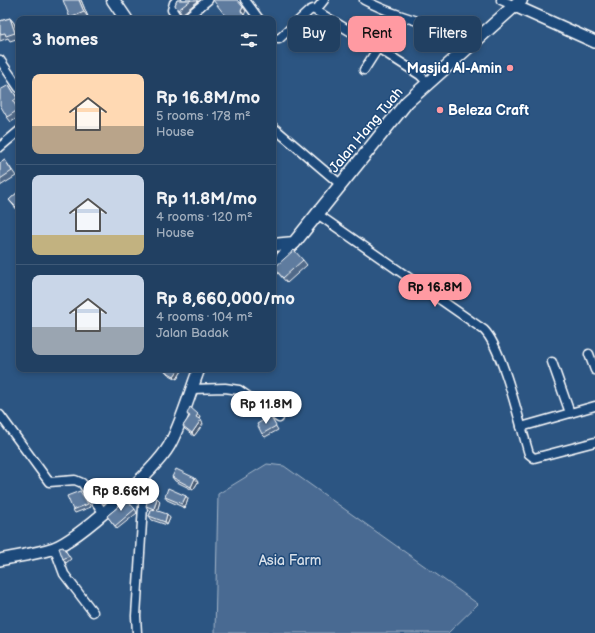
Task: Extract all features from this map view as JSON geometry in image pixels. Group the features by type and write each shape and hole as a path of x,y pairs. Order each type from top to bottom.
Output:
{"main road":[{"path":"113,0 124,16"},
{"name":"Jalan Hang Tuah","path":"481,36 518,3"},
{"name":"Jalan Hang Tuah","path":"294,242 407,102 463,52"},
{"path":"276,245 294,242"}],"street":[{"path":"176,16 172,10 174,2 177,0"},
{"path":"189,16 208,0"},
{"path":"245,0 257,16"},
{"path":"316,10 324,0"},
{"path":"364,0 414,19"},
{"path":"501,0 518,3 595,42"},
{"path":"276,38 279,39 308,11 313,9 348,30"},
{"path":"364,70 375,52"},
{"path":"384,52 420,74 428,83"},
{"path":"0,60 16,84"},
{"path":"276,130 340,184"},
{"path":"0,147 16,133"},
{"path":"316,213 491,336 501,360 529,454 534,458 595,442"},
{"path":"276,264 294,242"},
{"path":"589,354 595,370"},
{"path":"552,362 570,413"},
{"path":"0,560 54,547 76,535 145,475 159,461 170,445 199,372"},
{"path":"192,389 225,388 238,390 279,418"},
{"path":"521,427 595,406"},
{"path":"0,415 50,482 76,480 82,483 103,512"},
{"path":"137,633 136,616 145,475"},
{"path":"54,547 64,574 94,612"}],"green space":[{"name":"Asia Farm","path":"267,464 284,466 478,604 448,633 215,633 218,494"}],"building":[{"path":"63,0 79,0 84,12 75,16 69,16"},
{"path":"177,0 191,0 178,10 175,5"},
{"path":"213,0 237,0 243,7 241,11 245,16 226,16"},
{"path":"10,18 15,33 6,36 5,33 0,34 0,21"},
{"path":"9,85 16,96 16,99 13,101 16,106 16,111 7,117 0,105 0,90"},
{"path":"5,160 12,171 0,179 0,163"},
{"path":"16,194 16,207 9,200"},
{"path":"294,250 303,260 283,278 276,270 276,266"},
{"path":"167,372 177,372 174,376"},
{"path":"190,407 198,414 196,417 201,420 192,433 183,426 190,416 187,414"},
{"path":"270,416 276,426 262,434 257,424"},
{"path":"176,469 195,478 191,487 172,477"},
{"path":"168,488 186,496 182,504 165,497"},
{"path":"80,491 88,504 73,510 67,496"},
{"path":"149,495 157,498 154,509 146,506"},
{"path":"125,498 135,509 115,526 107,516 119,506 118,505"},
{"path":"152,509 167,514 165,522 149,516"},
{"path":"63,547 69,556 63,559 59,548"}],"place":[{"name":"Masjid Al-Amin","path":"510,68"},
{"name":"Beleza Craft","path":"440,110"}]}
